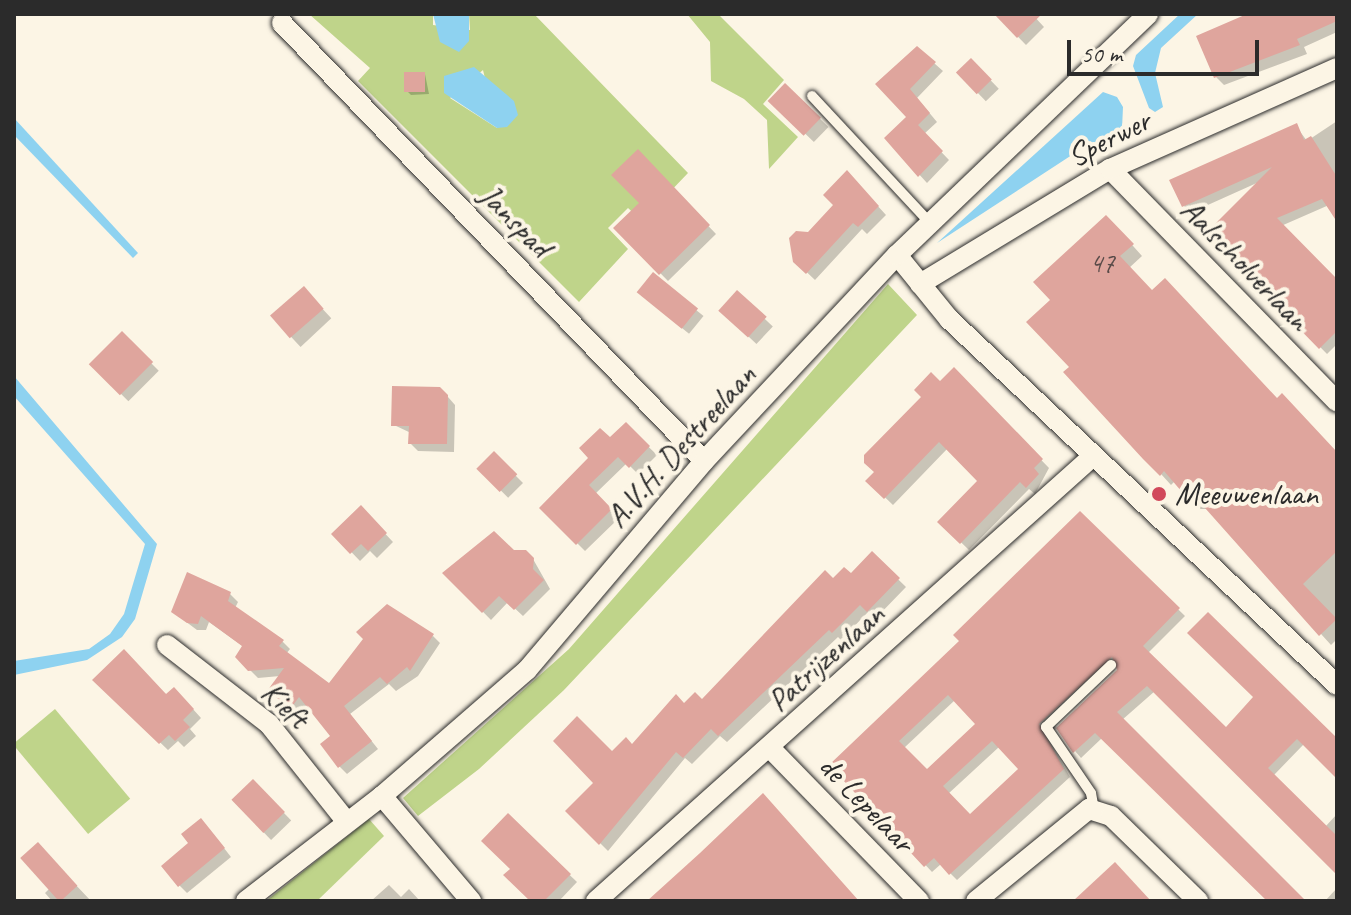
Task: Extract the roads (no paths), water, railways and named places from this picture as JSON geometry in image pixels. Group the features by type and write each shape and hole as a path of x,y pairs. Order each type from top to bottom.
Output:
{"street":[{"name":"A.V.H. Destreelaan","path":"246,901 382,796 527,670 704,461 897,255 1148,14"},
{"name":"Janspad","path":"282,23 704,461"},
{"name":"Sperwer","path":"920,284 1110,169 1337,68"},
{"name":"Aalscholverlaan","path":"1110,169 1337,402"},
{"path":"897,255 949,319 1337,685"},
{"name":"Patrijzenlaan","path":"596,901 1093,456"},
{"name":"Kieft","path":"167,645 269,724 347,822"},
{"name":"de Lepelaar","path":"770,748 919,901"},
{"path":"382,796 471,901"},
{"path":"976,901 1089,809 1111,816 1198,901"}],"lane":[{"path":"812,96 930,223"},
{"path":"1094,810 1091,793 1046,727 1111,665"}],"water":[{"path":"433,14 469,14 469,41 459,52 440,42"},
{"path":"1180,14 1198,14 1161,48 1155,73 1163,107 1155,112 1149,108 1133,66 1136,55"},
{"path":"474,67 514,101 518,115 507,127 497,128 444,93 444,76"},
{"path":"1103,92 1117,97 1123,107 1122,129 1078,151 937,243"},
{"path":"14,118 138,253 133,258 14,135"},
{"path":"14,376 157,544 135,619 122,637 87,660 14,675 14,661 89,649 110,634 124,614 145,544 14,396"}],"place":[{"name":"Meeuwenlaan","path":"1159,494"}]}
